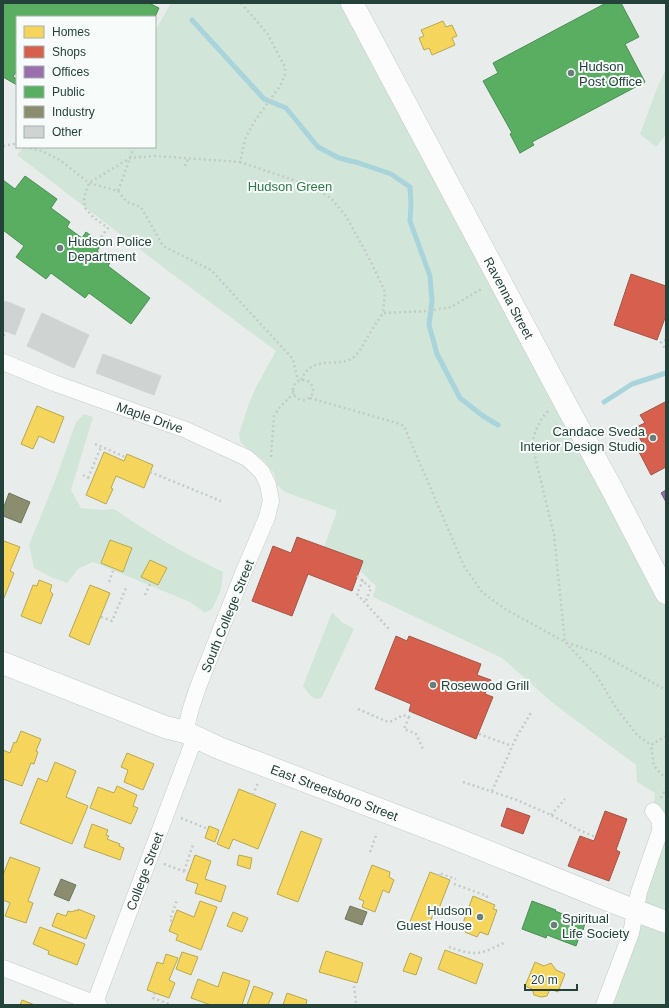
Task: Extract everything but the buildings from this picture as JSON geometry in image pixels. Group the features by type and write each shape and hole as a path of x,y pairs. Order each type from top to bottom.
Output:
{"main road":[{"name":"Ravenna Street","path":"352,3 666,593"},
{"name":"East Streetsboro Street","path":"3,663 443,833 635,911 666,922"}],"street":[{"name":"Maple Drive","path":"3,362 54,383 186,430 247,458 262,472 268,485 271,501"},
{"name":"South College Street","path":"190,735 191,708 198,687 244,571 267,518 271,501"},
{"name":"College Street","path":"96,1004 167,812 190,735"},
{"path":"604,1005 631,933 639,892 660,831 661,824 653,811"},
{"path":"3,968 96,1004"}],"path":[{"path":"240,3 267,33 285,67 280,86 254,122 245,139 240,162"},
{"path":"3,146 16,145"},
{"path":"28,148 56,158 89,183 118,191 127,202 141,207 163,246 211,270 293,359 299,381"},
{"path":"118,191 134,148"},
{"path":"98,241 108,228 93,217 86,208 84,198 89,183 130,158 155,156 240,162 305,184 331,198 346,216 370,260 385,292 383,313 355,356 345,361 324,363 313,366 307,370 294,386 294,393 301,400 310,398 404,426 464,566 482,592 505,609 565,642 601,654 666,690"},
{"path":"185,166 188,159"},
{"path":"383,313 428,311 451,307"},
{"path":"3,335 5,335 6,331"},
{"path":"666,340 661,342 666,350"},
{"path":"299,381 308,380 313,385 314,392 310,398"},
{"path":"268,485 274,416 280,407 294,393"},
{"path":"564,401 554,406 542,417 535,431 532,444 554,535 565,642 597,676 616,708 638,736 651,745 654,766 666,779"},
{"path":"95,444 125,457"},
{"path":"88,478 101,447"},
{"path":"150,472 221,501"},
{"path":"82,475 92,480"},
{"path":"109,582 114,568"},
{"path":"357,576 371,588 365,603"},
{"path":"363,580 358,594 390,630"},
{"path":"145,596 150,582"},
{"path":"101,617 112,621 126,588"},
{"path":"358,709 388,722 403,715 409,717"},
{"path":"492,791 517,736 532,711"},
{"path":"411,712 404,729 416,734 424,751"},
{"path":"478,734 512,746"},
{"path":"651,745 666,736"},
{"path":"463,782 492,791 551,814 579,830 595,837"},
{"path":"551,814 565,799"},
{"path":"167,812 208,829"},
{"path":"370,852 377,833"},
{"path":"184,871 193,845"},
{"path":"149,859 188,873"},
{"path":"439,876 439,873 456,879"},
{"path":"454,884 487,896 486,901"},
{"path":"172,921 170,920 177,900"},
{"path":"449,947 474,954 506,942"},
{"path":"354,986 356,1001 355,1005"},
{"path":"155,993 153,998 172,1005"}],"green space":[{"name":"Hudson Green","path":"171,3 352,3 666,592 666,1005 604,1005 660,831 653,811 655,793 637,782 636,765 554,704 502,658 373,597 376,586 359,570 363,561 324,547 337,511 285,492 277,485 274,473 263,460 240,441 239,434 248,406 257,385 276,351 168,271 17,155 22,148 156,148 156,29"},
{"path":"666,69 666,135 656,147 640,134 657,88"},
{"path":"84,414 93,417 71,490 81,508 103,510 114,509 167,543 223,572 221,590 212,609 205,613 190,602 93,562 78,569 67,583 34,568 29,545 55,481 76,422"},
{"path":"332,612 342,622 354,629 323,695 321,698 316,699 309,694 303,686"}],"waterway":[{"path":"192,20 264,99 286,108 318,147 339,158 391,174 410,187 410,221 430,276 432,301 429,325 437,354 460,398 483,416 498,425"},
{"path":"604,402 632,384 666,373"}],"place":[{"name":"Hudson Post Office","path":"571,73"},
{"name":"Hudson Police Department","path":"60,248"},
{"name":"Candace Sveda Interior Design Studio","path":"653,438"},
{"name":"Rosewood Grill","path":"433,685"},
{"name":"Hudson Guest House","path":"480,917"},
{"name":"Spiritual Life Society","path":"554,925"}]}
